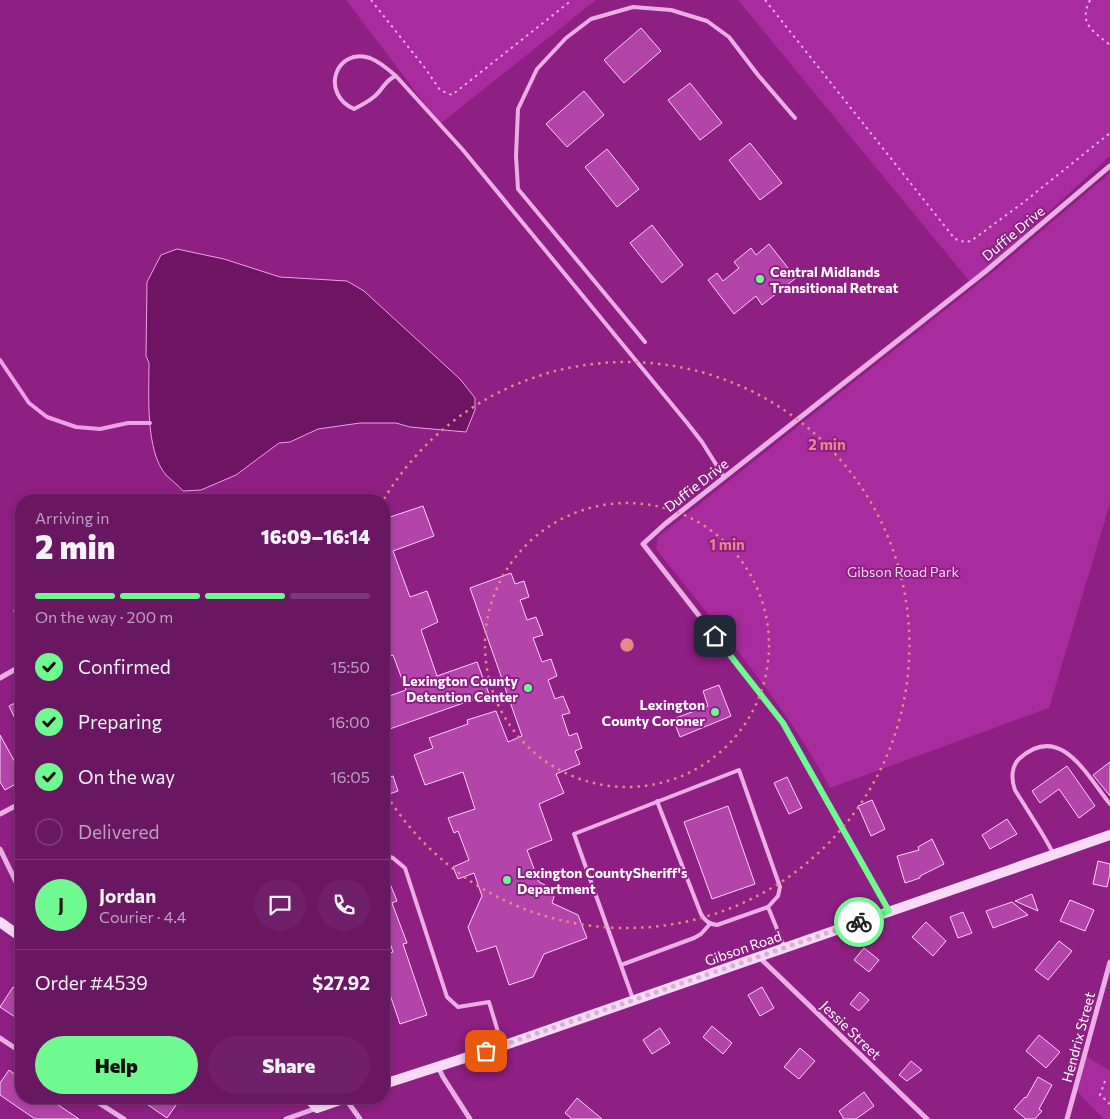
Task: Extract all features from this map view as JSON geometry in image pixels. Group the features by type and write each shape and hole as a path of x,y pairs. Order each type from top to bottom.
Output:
{"street":[{"name":"Duffie Drive","path":"889,911 783,723 643,544 665,524 986,270 1110,166"},
{"path":"0,678 15,669"},
{"path":"0,814 15,806"},
{"name":"Gibson Road","path":"390,1082 502,1046 1110,835"},
{"path":"0,850 15,880"},
{"path":"0,922 15,933"},
{"name":"Jessie Street","path":"759,957 927,1119"},
{"name":"Hendrix Street","path":"1067,1119 1110,962"},
{"path":"0,1038 15,1048"},
{"path":"438,1067 470,1119"},
{"path":"100,1104 124,1119"},
{"path":"313,1104 317,1108"},
{"path":"286,1119 329,1104"},
{"path":"350,1104 360,1119"}],"lane":[{"path":"645,342 518,189 516,156 518,109 537,69 566,38 591,19 634,8 671,10 707,21 729,37 758,75 795,118"},
{"path":"396,76 390,78 376,95 354,109 346,105 334,88 334,76 341,65 348,59 358,56 370,58 383,65 396,76 416,96 490,183 688,424 724,477"},
{"path":"1054,855 1016,790 1012,773 1017,761 1029,750 1043,746 1059,748 1071,755 1110,804"},
{"path":"634,1000 574,834 657,801 739,770 780,887 778,896 768,907 717,925 710,924 701,914 657,801"},
{"path":"390,857 405,868 447,996 458,1007 489,1002 502,1046"},
{"path":"768,907 785,948"},
{"path":"621,965 694,938 701,934 710,924"}],"path":[{"path":"372,0 440,90 452,95 572,0"},
{"path":"765,0 955,239 965,242 971,241 1024,202 1110,133"},
{"path":"1090,0 1084,14 1087,25 1110,45"},
{"path":"1104,1082 1100,1095 1110,1104"}],"green space":[{"path":"346,0 596,0 440,124"},
{"path":"738,0 1110,0 1110,156 971,283"},
{"name":"Gibson Road Park","path":"1110,173 1110,503 1049,708 830,788 812,756 771,695 656,549 658,537 993,272"},
{"path":"1085,1055 1110,1071 1110,1119 1103,1119 1075,1089"}],"shaded area":[{"path":"177,249 224,259 280,277 347,281 364,291 460,379 475,398 475,410 466,432 410,427 396,423 360,423 318,429 290,442 279,443 236,475 201,490 183,491 166,475 159,465 154,452 149,405 149,363 146,356 147,282 161,255"}],"building":[{"path":"641,28 661,51 624,83 604,60"},
{"path":"690,83 722,123 700,140 668,100"},
{"path":"584,91 604,115 567,147 546,124"},
{"path":"750,143 782,183 760,200 729,160"},
{"path":"607,149 639,189 617,207 585,167"},
{"path":"652,225 683,265 662,283 630,243"},
{"name":"Central Midlands Transitional Retreat","path":"769,244 796,278 762,305 756,296 734,314 708,280 717,273 723,281 739,268 734,262 751,248 756,255"},
{"path":"423,506 434,536 393,551 410,597 427,591 438,622 421,630 437,676 477,662 489,694 390,729 390,696 406,690 393,655 390,656 390,517"},
{"path":"511,573 515,584 524,581 529,597 520,600 527,620 536,617 543,635 533,638 542,662 551,659 557,676 548,680 555,699 563,696 570,713 562,715 569,736 577,733 582,748 575,751 580,764 556,774 564,793 539,804 552,840 527,850 539,882 551,888 554,897 552,903 578,915 587,938 544,954 533,977 509,985 496,946 477,952 468,927 482,896 474,873 458,879 453,867 469,860 458,831 454,833 448,818 475,809 463,772 425,785 414,755 433,748 429,738 468,724 467,720 496,711 508,742 522,736 470,588"},
{"name":"Lexington County Coroner","path":"719,685 731,716 680,737 673,719 708,706 703,691"},
{"path":"15,703 15,718 9,706"},
{"path":"0,735 15,762 15,784 5,790 0,782"},
{"path":"1110,762 1110,796 1093,775"},
{"path":"1067,766 1095,806 1079,818 1059,789 1040,803 1032,791"},
{"path":"393,776 398,791 390,794 390,777"},
{"path":"787,777 802,808 789,814 774,783"},
{"path":"872,800 885,829 871,836 858,806"},
{"path":"728,806 755,884 712,899 684,822"},
{"path":"1007,819 1017,834 990,849 982,835"},
{"path":"932,839 944,864 920,876 920,878 905,883 897,856 919,850 918,847"},
{"path":"1098,861 1110,864 1107,887 1093,884"},
{"path":"390,884 397,901 392,903 407,943 403,944 427,1015 400,1024 390,995 390,953 393,952 390,943"},
{"path":"1032,894 1038,911 1015,901"},
{"path":"1070,900 1094,910 1085,931 1060,921"},
{"path":"1012,902 1028,915 993,928 986,911"},
{"path":"963,912 972,933 958,938 950,917"},
{"path":"926,922 946,941 933,956 912,937"},
{"path":"1059,941 1072,951 1048,980 1035,970"},
{"path":"864,948 879,960 869,972 854,960"},
{"path":"13,987 15,988 15,1017 0,1007"},
{"path":"762,987 774,1008 760,1016 748,995"},
{"path":"860,992 869,1000 859,1011 850,1004"},
{"path":"712,1026 732,1043 723,1054 703,1037"},
{"path":"660,1028 670,1043 652,1054 643,1040"},
{"path":"1039,1035 1060,1052 1046,1068 1026,1051"},
{"path":"800,1048 815,1061 799,1079 784,1067"},
{"path":"911,1061 922,1070 907,1081 899,1075"},
{"path":"9,1070 15,1074 15,1104 57,1104 79,1119 35,1119 0,1095 0,1083"},
{"path":"1038,1077 1052,1085 1039,1109 1042,1111 1035,1119 1026,1119 1014,1109 1026,1098"},
{"path":"864,1092 874,1106 856,1119 844,1119 839,1111"},
{"path":"577,1098 602,1119 572,1119 565,1113"},
{"path":"147,1104 177,1104 167,1118"}],"waterway":[{"path":"0,360 29,403 47,417 76,427 100,429 128,423 150,423"}],"way so far":[{"path":"486,1051 859,922"}],"place":[{"name":"Central Midlands Transitional Retreat","path":"760,279"},
{"name":"Lexington County Detention Center","path":"528,688"},
{"name":"Lexington County Coroner","path":"715,712"},
{"name":"Lexington CountySheriff's Department","path":"507,880"}],"route":[{"path":"715,636 783,723 816,778 889,911 859,922"}]}
